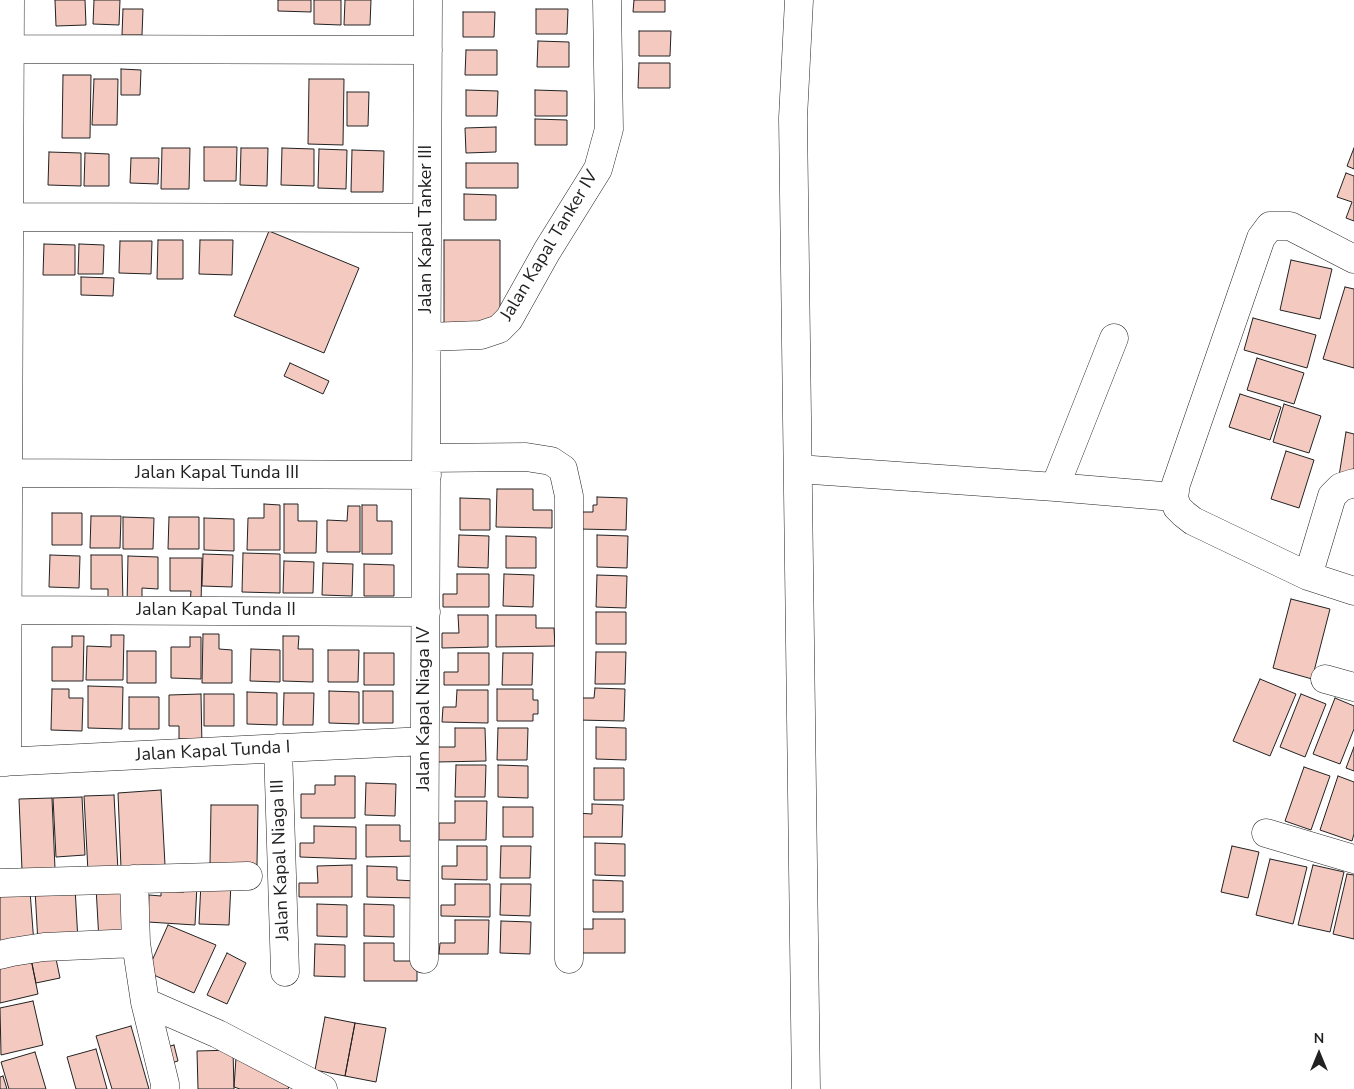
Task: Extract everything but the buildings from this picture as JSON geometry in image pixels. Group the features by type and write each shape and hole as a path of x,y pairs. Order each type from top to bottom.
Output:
{"street":[{"path":"3,762 7,610 10,0"},
{"name":"Jalan Kapal Tanker III","path":"426,467 428,0"},
{"name":"Jalan Kapal Tanker IV","path":"427,337 481,335 499,329 509,319 547,251 598,169 610,129 607,0"},
{"path":"799,0 793,118 806,1089"},
{"path":"9,49 428,50"},
{"path":"9,217 427,218"},
{"path":"1354,259 1290,226 1270,226 1261,238 1176,484 1174,497 1177,507 1194,520 1308,576 1354,591"},
{"path":"1055,487 1114,338"},
{"name":"Jalan Kapal Tunda III","path":"8,474 426,467 526,457 551,461 562,469 569,496 569,959"},
{"name":"Jalan Kapal Niaga IV","path":"424,959 426,467"},
{"path":"798,469 1174,497"},
{"path":"1308,576 1332,496 1341,487 1354,483"},
{"name":"Jalan Kapal Tunda II","path":"7,610 426,612"},
{"path":"1325,679 1354,687"},
{"name":"Jalan Kapal Tunda I","path":"3,762 425,741"},
{"name":"Jalan Kapal Niaga III","path":"278,748 285,972"},
{"path":"1266,834 1354,859"},
{"path":"0,883 248,876"},
{"path":"134,879 136,943 145,1002 165,1089"},
{"path":"0,955 44,947 136,943"},
{"path":"145,1002 218,1034 323,1089"}]}
